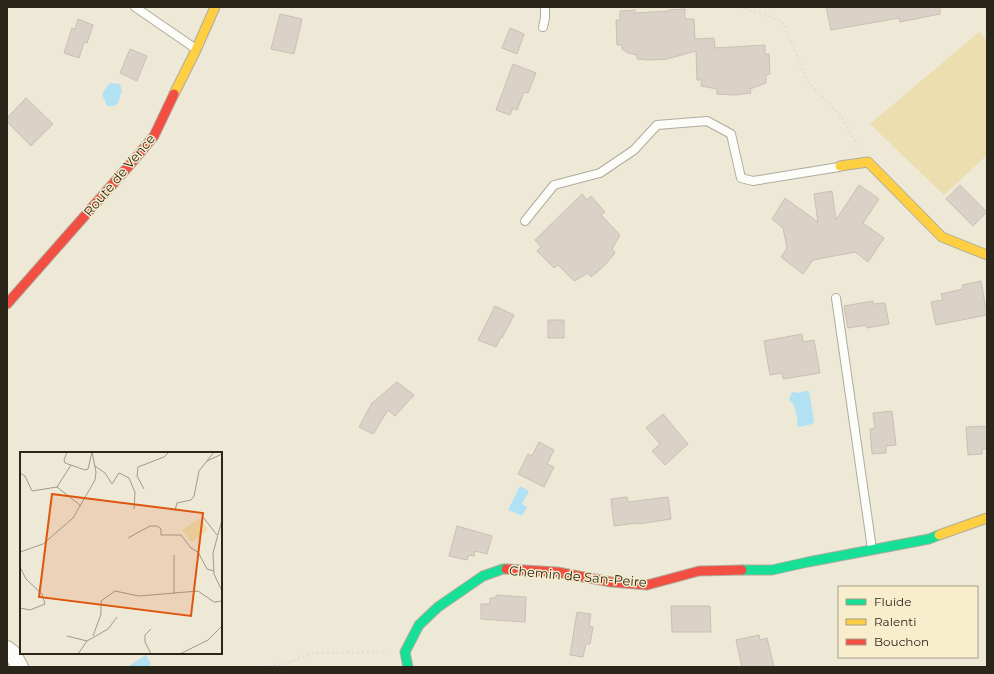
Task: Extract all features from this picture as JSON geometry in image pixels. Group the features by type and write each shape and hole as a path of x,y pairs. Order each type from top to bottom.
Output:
{"street":[{"name":"Route de Vence","path":"7,304 154,136 196,50 214,7"},
{"path":"840,166 868,162 942,236 987,255"},
{"name":"Chemin de San-Peire","path":"405,652 419,625 438,607 483,576 504,569 557,572 611,582 647,585 699,571 772,570 929,539 987,518"},
{"path":"7,649 12,653 20,667"},
{"path":"405,652 408,667"}],"lane":[{"path":"135,7 196,50"},
{"path":"543,27 545,7"},
{"path":"525,221 554,185 600,173 634,150 657,125 707,121 731,134 741,178 753,181 840,166"},
{"path":"836,298 872,550"}],"path":[{"path":"740,7 782,21 808,82 841,116 868,162"},
{"path":"269,667 283,664 315,653 405,652"}],"shaded area":[{"path":"979,32 987,41 987,155 944,195 870,124"}],"water":[{"path":"110,83 120,84 122,91 118,103 114,106 107,106 102,94"},
{"path":"805,391 809,392 814,421 812,424 799,427 796,423 798,423 794,407 789,400 792,392 798,393"},
{"path":"520,486 529,491 522,504 527,507 522,516 508,510"},
{"path":"146,655 151,664 147,667 129,667 129,666"}],"building":[{"path":"826,7 940,7 940,14 900,22 899,18 831,30"},
{"path":"685,9 685,19 694,19 695,39 714,38 715,48 765,45 765,54 769,54 770,74 766,75 766,83 750,89 751,93 735,95 717,94 717,89 701,86 702,80 697,80 696,51 667,59 648,60 637,59 637,55 628,53 622,49 622,45 617,45 616,20 620,20 620,11 635,10 635,13"},
{"path":"280,14 302,19 294,54 271,49"},
{"path":"78,19 93,25 87,43 84,42 79,58 64,53 72,28 75,29"},
{"path":"510,28 524,34 517,54 502,48"},
{"path":"130,49 147,56 137,81 120,73"},
{"path":"513,64 536,73 528,93 524,92 517,110 513,108 510,115 496,110"},
{"path":"26,98 53,124 31,146 7,122 7,118"},
{"path":"859,185 879,199 863,223 884,238 868,262 855,252 813,260 803,274 781,257 787,248 783,228 772,219 785,198 818,222 814,194 832,191 836,220"},
{"path":"960,185 987,212 973,226 946,199"},
{"path":"582,194 587,200 591,196 605,212 601,215 620,235 612,249 615,253 604,266 591,277 588,273 574,281 558,265 554,268 537,251 541,247 535,240"},
{"path":"981,281 987,315 936,325 931,302 943,300 941,294 963,289 962,285"},
{"path":"873,301 873,304 885,303 889,324 867,328 867,325 848,328 844,306"},
{"path":"495,306 514,315 496,347 478,340"},
{"path":"548,320 564,320 564,338 548,338"},
{"path":"802,334 803,342 814,340 820,373 783,379 782,373 770,375 764,341"},
{"path":"397,382 414,395 395,416 388,410 373,434 359,427 372,403"},
{"path":"892,411 896,445 886,446 886,453 872,454 870,429 875,428 873,413"},
{"path":"663,414 688,444 665,465 652,451 660,444 646,428"},
{"path":"987,426 987,449 982,449 982,454 968,455 966,427"},
{"path":"539,442 554,450 547,464 554,467 544,487 518,474 528,454 532,456"},
{"path":"627,497 628,502 668,497 671,519 614,526 611,499"},
{"path":"457,526 492,536 487,554 475,551 474,556 469,555 467,560 449,556"},
{"path":"496,595 526,597 525,622 481,619 481,604 490,604 490,598 496,598"},
{"path":"671,606 710,606 711,632 672,632"},
{"path":"577,612 591,614 589,626 593,627 590,644 586,644 583,657 570,655"},
{"path":"759,635 760,640 767,638 774,667 742,667 736,640"}],"traffic: fast":[{"path":"742,570 772,570 929,539 939,535"},
{"path":"408,667 405,652 419,625 438,607 483,576 506,569"}],"traffic: slow":[{"path":"174,94 215,7"},
{"path":"840,166 868,162 942,237 987,255"},
{"path":"939,535 987,518"}],"traffic: jam":[{"path":"7,304 154,136 174,94"},
{"path":"506,569 557,572 611,582 647,585 699,571 742,570"}]}
